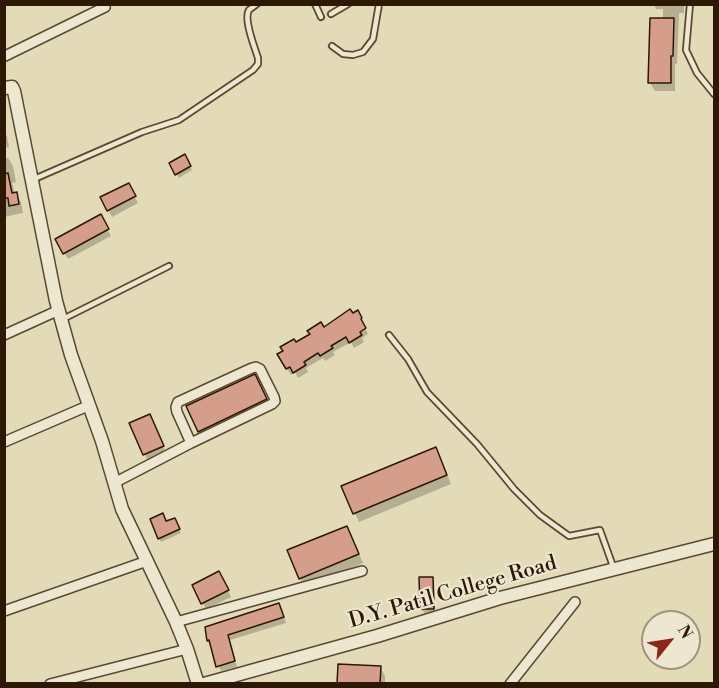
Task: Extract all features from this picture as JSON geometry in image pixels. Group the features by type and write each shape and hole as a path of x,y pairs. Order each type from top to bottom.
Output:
{"street":[{"path":"5,56 105,7 104,4"},
{"path":"4,88 12,87 14,91 60,315 71,355 102,441 122,509 176,622 198,684"},
{"path":"4,334 60,315"},
{"path":"114,483 272,404 274,397 260,369 252,368 178,402 177,412 190,443"},
{"path":"4,442 90,405"},
{"name":"D.Y. Patil College Road","path":"204,684 376,636 500,598 714,544"},
{"path":"4,611 147,561"},
{"path":"176,622 362,571"},
{"path":"510,684 575,602"},
{"path":"50,684 187,649"}],"lane":[{"path":"32,180 142,132 179,120 253,70 258,64 258,58 247,22 247,14 257,4"},
{"path":"315,4 321,17"},
{"path":"331,14 348,4"},
{"path":"332,46 343,54 353,55 363,52 373,39 379,4"},
{"path":"690,4 686,50 697,73 714,94"},
{"path":"60,315 169,266"},
{"path":"389,335 408,358 428,392 540,515 569,536 600,530 614,569"}],"building":[{"path":"650,18 674,18 671,83 648,83"},
{"path":"185,154 191,166 175,175 169,163"},
{"path":"8,173 12,193 17,192 19,204 9,206 8,198 4,198 4,174"},
{"path":"129,183 136,196 107,211 100,197"},
{"path":"101,214 109,229 63,254 55,239"},
{"path":"350,309 353,313 358,310 362,318 366,328 360,332 362,335 349,343 346,337 320,356 318,353 304,362 306,365 293,373 290,367 286,369 277,354 283,351 280,347 310,334 307,331 321,322 324,327"},
{"path":"255,374 267,399 198,432 186,406"},
{"path":"150,414 164,446 143,455 129,423"},
{"path":"436,447 447,475 353,514 341,486"},
{"path":"163,513 166,521 175,518 180,529 158,539 150,519"},
{"path":"347,526 359,554 299,579 287,550"},
{"path":"219,571 229,590 201,604 192,585"},
{"path":"419,577 433,577 434,609 420,609"},
{"path":"279,603 284,617 228,635 235,661 216,667 205,627"},
{"path":"338,664 381,666 380,684 337,684"}]}
